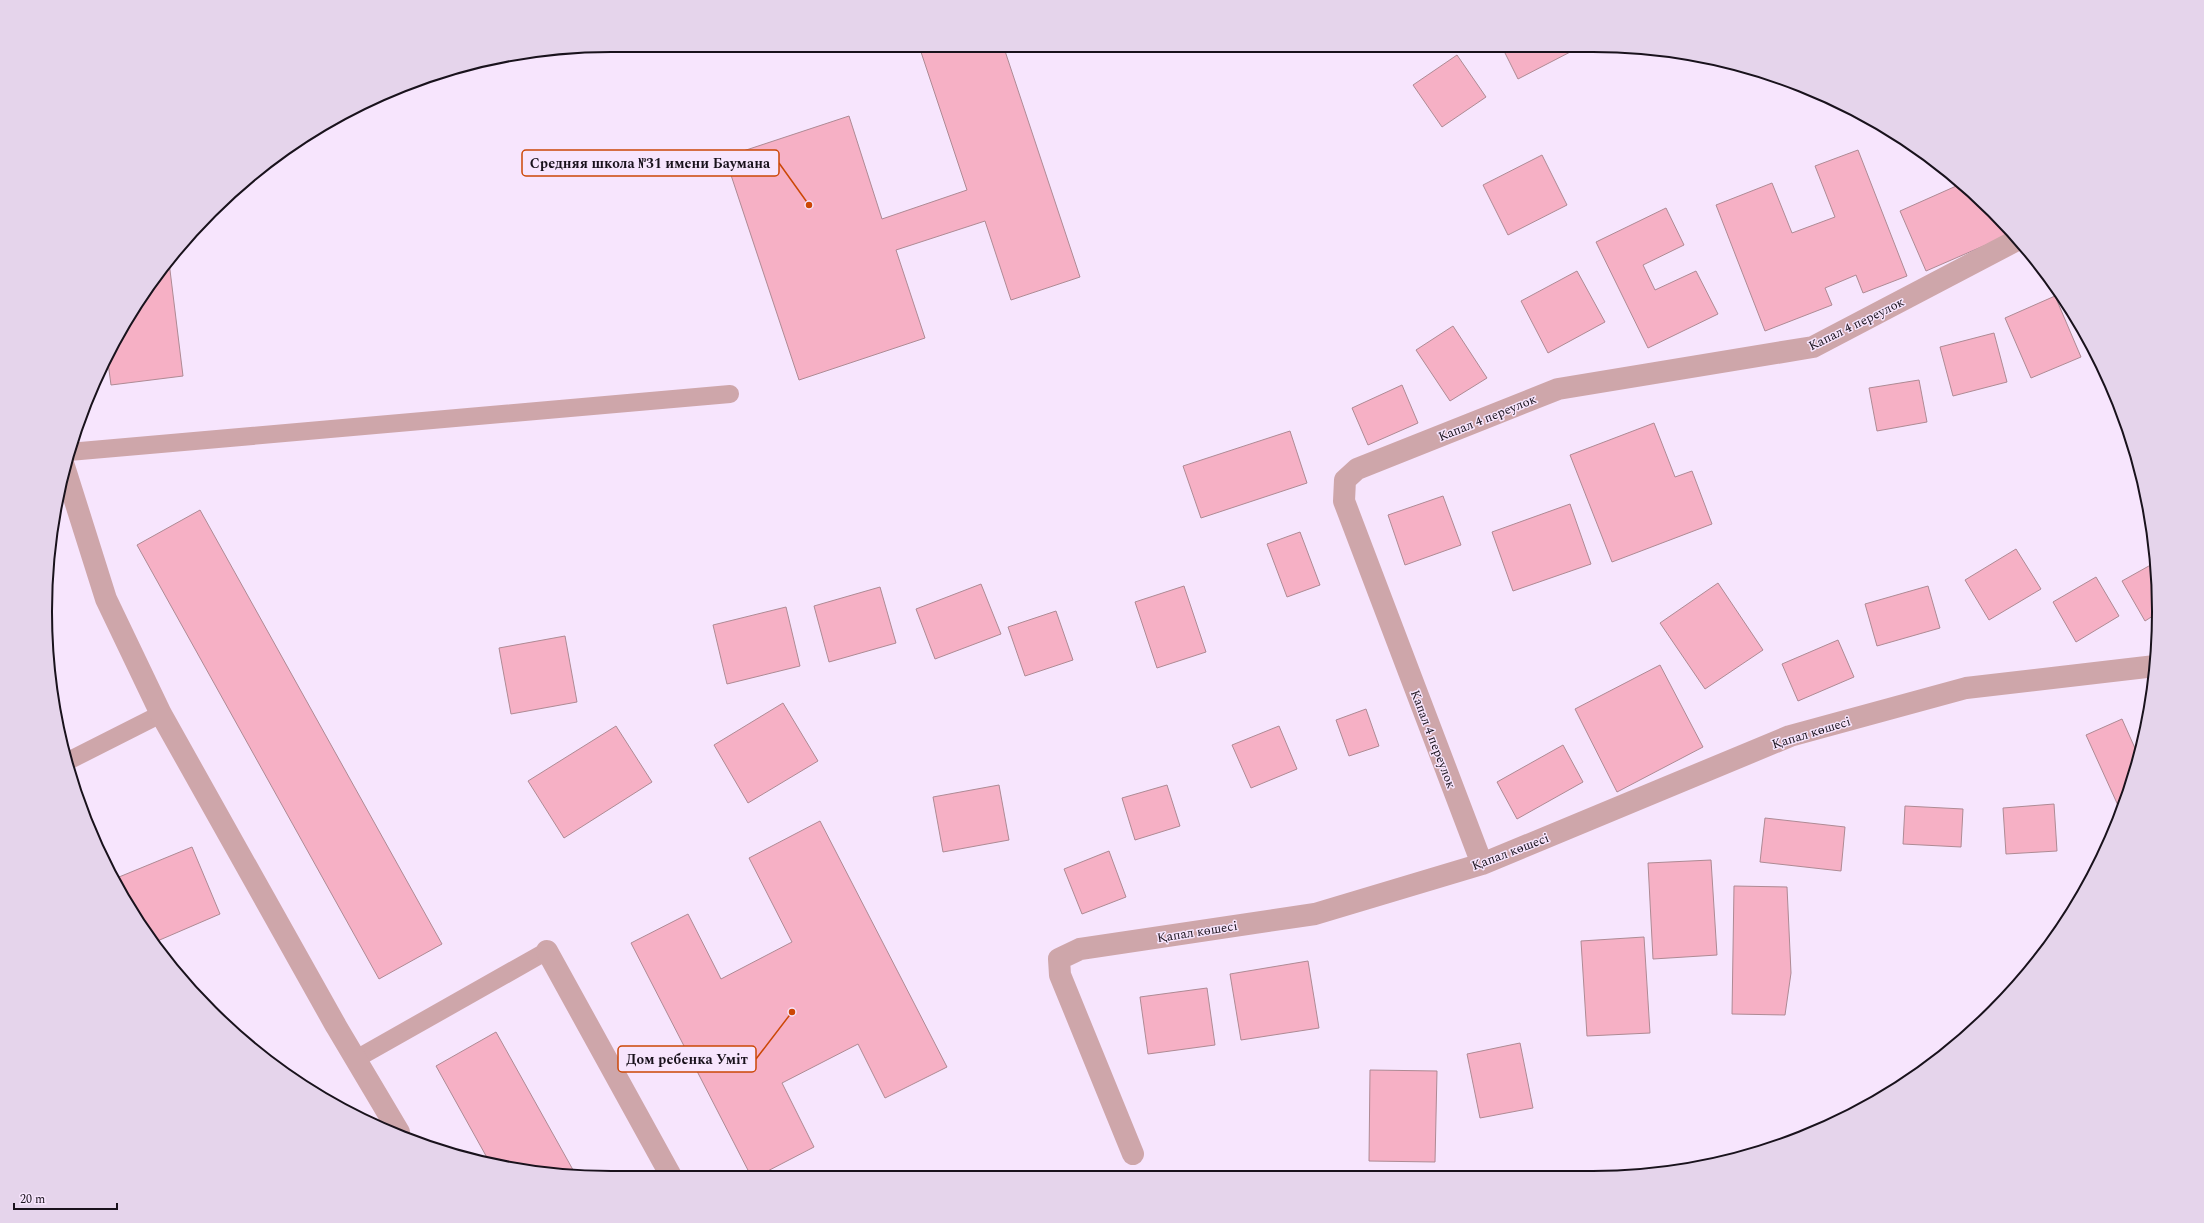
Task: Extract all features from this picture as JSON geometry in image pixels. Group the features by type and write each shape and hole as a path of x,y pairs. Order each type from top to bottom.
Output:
{"street":[{"name":"Капал 4 переулок","path":"1482,864 1344,501 1345,480 1357,470 1558,389 1813,347 2012,242"},
{"path":"68,479 106,599 161,714 397,1128"},
{"name":"Қапал көшесі","path":"1133,1154 1060,975 1059,959 1080,949 1315,914 1482,864 1790,736 1966,688 2149,667"},
{"path":"548,951 668,1171"}],"lane":[{"path":"76,451 730,394"},
{"path":"72,759 161,714"},
{"path":"356,1059 548,951"}],"building":[{"path":"921,52 1005,52 1080,277 1011,300 985,221 896,250 925,338 799,380 725,157 849,116 882,219 967,190"},
{"path":"1504,52 1570,52 1518,79"},
{"path":"1457,55 1486,97 1442,127 1413,85"},
{"path":"1858,150 1907,276 1863,293 1856,275 1825,288 1832,305 1765,331 1716,205 1772,183 1792,233 1835,217 1815,166"},
{"path":"1542,155 1567,205 1508,235 1483,185"},
{"path":"1955,186 1988,216 2006,236 1926,271 1900,211"},
{"path":"1666,208 1684,245 1643,265 1655,290 1696,271 1718,314 1648,348 1596,242"},
{"path":"170,269 183,376 111,385 109,367 110,364 146,301"},
{"path":"1577,271 1605,322 1548,353 1521,301"},
{"path":"2054,296 2081,357 2031,378 2005,318"},
{"path":"1453,326 1487,378 1450,401 1416,350"},
{"path":"1994,333 2007,382 1953,396 1940,347"},
{"path":"1919,380 1927,422 1877,431 1869,388"},
{"path":"1402,385 1418,423 1368,445 1352,408"},
{"path":"1654,423 1675,477 1692,471 1712,524 1612,562 1570,455"},
{"path":"1290,431 1307,483 1201,518 1183,466"},
{"path":"1443,496 1461,545 1405,565 1388,515"},
{"path":"1570,504 1591,564 1513,591 1492,532"},
{"path":"200,510 442,944 379,979 137,545"},
{"path":"1300,532 1320,585 1287,597 1267,544"},
{"path":"2016,549 2041,589 1989,620 1965,580"},
{"path":"2150,565 2152,617 2145,621 2122,581"},
{"path":"2096,577 2119,616 2076,642 2053,602"},
{"path":"1718,583 1763,650 1705,689 1660,623"},
{"path":"981,584 1001,634 935,659 916,609"},
{"path":"1184,586 1206,652 1157,668 1135,602"},
{"path":"1928,586 1940,628 1877,646 1865,604"},
{"path":"880,587 896,643 829,662 814,606"},
{"path":"786,607 800,666 727,684 713,625"},
{"path":"1056,611 1073,660 1025,676 1008,627"},
{"path":"565,636 577,702 511,714 499,648"},
{"path":"1838,640 1854,677 1798,701 1782,664"},
{"path":"1660,665 1703,747 1617,792 1575,709"},
{"path":"783,703 818,761 748,803 714,745"},
{"path":"1366,709 1379,746 1349,756 1336,720"},
{"path":"2122,719 2135,748 2117,804 2086,735"},
{"path":"616,726 652,782 564,838 528,781"},
{"path":"1279,726 1297,769 1251,788 1232,745"},
{"path":"1563,745 1583,782 1517,819 1497,782"},
{"path":"999,785 1009,840 943,852 933,797"},
{"path":"1167,785 1180,826 1135,840 1122,798"},
{"path":"2054,804 2057,851 2006,854 2003,808"},
{"path":"1905,806 1963,809 1961,847 1903,844"},
{"path":"1765,818 1845,827 1841,871 1760,862"},
{"path":"820,821 947,1067 885,1098 858,1044 782,1083 814,1147 768,1171 748,1171 631,943 688,914 721,979 792,942 749,858"},
{"path":"192,847 220,914 159,940 146,922 119,877"},
{"path":"1109,851 1126,897 1082,914 1064,869"},
{"path":"1711,860 1717,955 1653,959 1648,863"},
{"path":"1734,886 1787,887 1791,973 1785,1015 1732,1014"},
{"path":"1644,937 1650,1033 1587,1036 1581,941"},
{"path":"1308,961 1319,1028 1241,1040 1230,974"},
{"path":"1207,988 1215,1045 1148,1054 1140,997"},
{"path":"496,1032 573,1170 538,1166 486,1156 436,1066"},
{"path":"1520,1043 1533,1108 1480,1118 1467,1054"},
{"path":"1370,1070 1437,1071 1435,1162 1369,1161"}],"place":[{"name":"Средняя школа №31 имени Баумана","path":"809,205"},
{"name":"Дом ребенка Умiт","path":"792,1012"}]}
